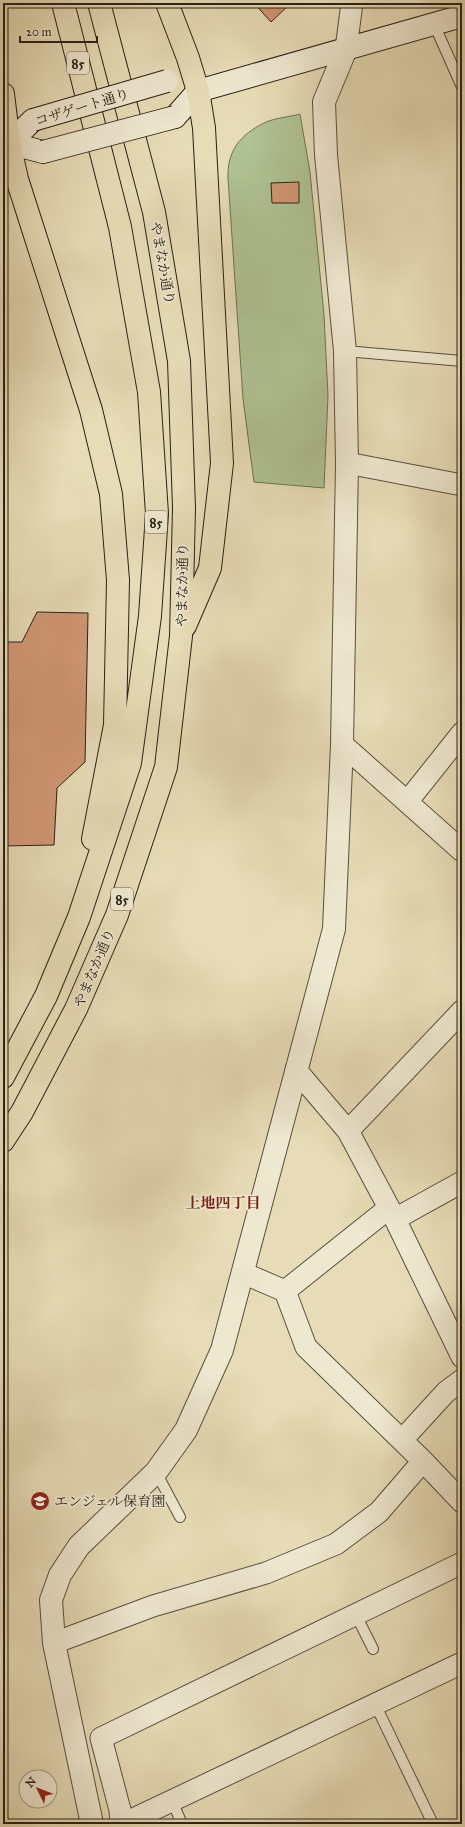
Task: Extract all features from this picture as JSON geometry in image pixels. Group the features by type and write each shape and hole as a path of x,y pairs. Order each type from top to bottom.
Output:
{"main road":[{"name":"やまなか通り","path":"3,1077 46,996 79,917 130,763 150,616 157,514 149,392 120,227 63,3"},
{"name":"やまなか通り","path":"3,1141 22,1112 76,1009 117,915 166,767 181,636 184,508 179,361 154,212 99,3"},
{"path":"167,3 188,58 198,91 204,128 222,463 210,568 181,636"},
{"path":"3,94 6,143 91,410 111,494 118,580 115,725 79,917"}],"street":[{"path":"92,1824 54,1643 51,1600 60,1574 80,1546 156,1472 186,1430 219,1358 273,1165 296,1070 334,929 342,744 347,463 345,350 326,155 324,102 346,49 352,3"},
{"path":"198,91 462,16"},
{"name":"コザゲート通り","path":"167,81 198,91 175,117 43,152 6,143 32,120 167,81"},
{"path":"347,463 462,485"},
{"path":"407,802 462,733"},
{"path":"342,744 462,851"},
{"path":"348,1130 462,1011"},
{"path":"296,1070 348,1130 392,1214 462,1357"},
{"path":"285,1291 392,1214 462,1182"},
{"path":"243,1273 285,1291 306,1347 402,1440 462,1502"},
{"path":"402,1440 446,1392 462,1380"},
{"path":"54,1643 153,1606 266,1574 336,1544 379,1512 423,1461"},
{"path":"462,1563 101,1738 120,1810 122,1824 462,1663"}],"lane":[{"path":"434,24 462,87"},
{"path":"345,350 462,362"},
{"path":"156,1472 180,1518"},
{"path":"356,1615 373,1650"},
{"path":"375,1704 433,1824"},
{"path":"172,1801 182,1824"}],"green space":[{"path":"300,114 310,172 324,315 328,396 324,488 254,482 243,399 228,178 228,168 233,152 248,133 268,121"}],"building":[{"path":"254,3 291,3 271,22"},
{"path":"299,182 299,203 272,203 271,183"},
{"path":"37,612 88,613 85,762 57,788 54,845 3,846 3,642 22,642"}],"place":[{"name":"エンジェル保育園","path":"40,1501"}],"district":[{"name":"上地四丁目","path":"223,1203"}]}
